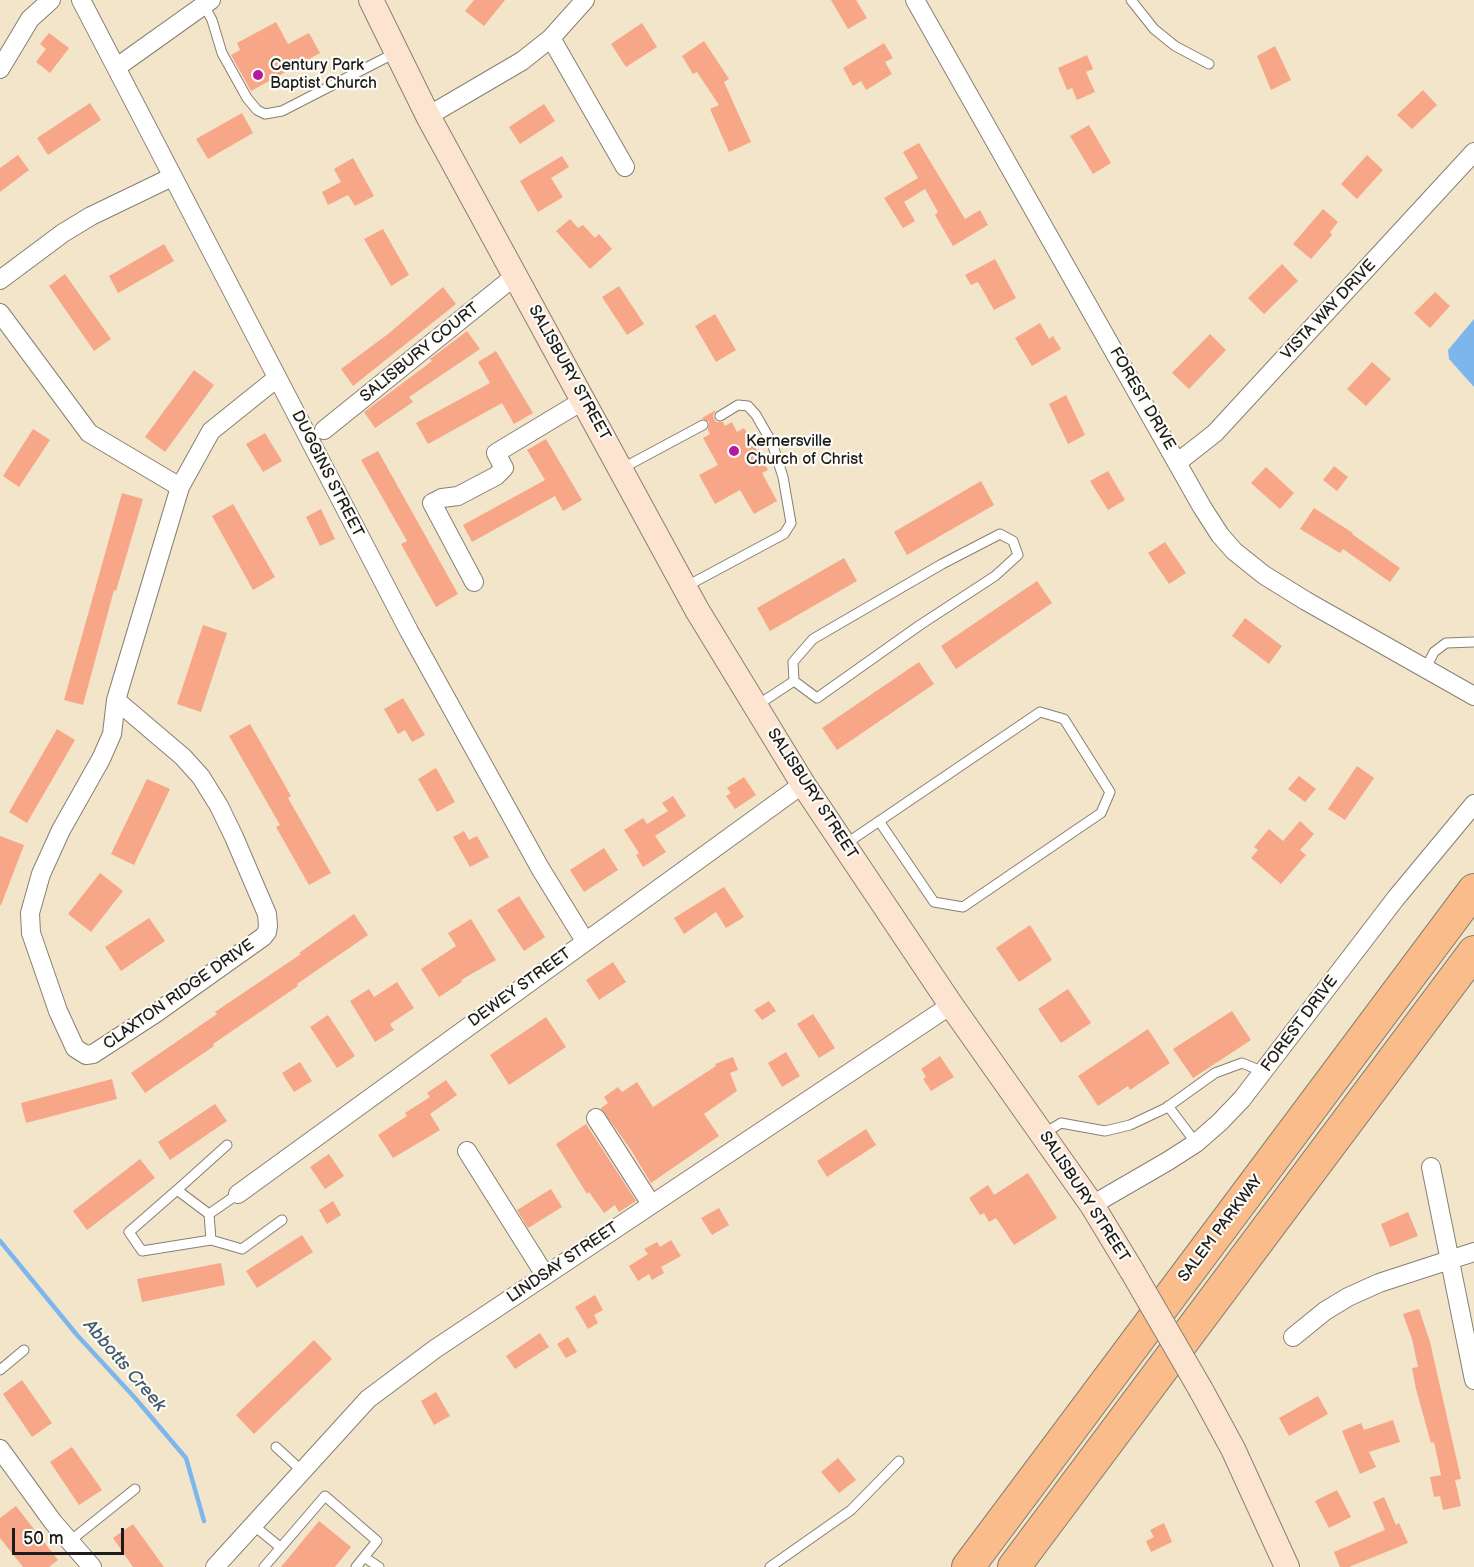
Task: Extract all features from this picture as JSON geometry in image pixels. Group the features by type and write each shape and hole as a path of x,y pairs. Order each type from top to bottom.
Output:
{"highway":[{"name":"SALEM PARKWAY","path":"968,1567 1474,890"},
{"path":"1014,1567 1474,952"}],"main road":[{"name":"SALISBURY STREET","path":"371,0 395,53 428,116 685,587 803,784 951,1005 1092,1206 1132,1271 1202,1390 1233,1449 1287,1567"}],"street":[{"path":"0,69 26,24 51,0"},
{"name":"DUGGINS STREET","path":"81,0 409,631 540,868 585,941"},
{"path":"428,116 522,61 551,38 585,0"},
{"name":"FOREST DRIVE","path":"915,0 1220,536 1233,551 1254,568 1306,601 1474,696"},
{"path":"117,67 208,3"},
{"path":"551,38 624,167"},
{"name":"VISTA WAY DRIVE","path":"1178,462 1215,433 1474,152"},
{"path":"0,280 63,233 91,216 172,177"},
{"name":"SALISBURY COURT","path":"324,430 516,276"},
{"path":"0,313 89,433 180,487"},
{"name":"CLAXTON RIDGE DRIVE","path":"116,700 183,757 201,777 234,837 267,914 268,926 263,937 93,1054 86,1055 75,1048 58,1011 31,933 30,913 41,874 61,830 102,759 112,734 116,700 180,487 212,431 277,378"},
{"path":"474,582 432,504 442,498 458,496 496,476 504,468 496,453 584,400"},
{"name":"DEWEY STREET","path":"238,1194 803,784"},
{"name":"FOREST DRIVE","path":"1092,1206 1196,1143 1242,1099 1396,898 1474,804"},
{"name":"LINDSAY STREET","path":"215,1567 301,1470 368,1400 435,1349 951,1005"},
{"path":"596,1118 651,1204"},
{"path":"467,1151 545,1275"},
{"path":"1431,1167 1474,1380"},
{"path":"1293,1337 1324,1311 1348,1297 1379,1283 1474,1252"},
{"path":"0,1449 87,1565"}],"lane":[{"path":"1131,0 1154,29 1175,46 1209,64"},
{"path":"208,3 222,53 247,98 257,110 266,114 282,111 395,53"},
{"path":"685,587 784,534 791,523 783,477 772,443 756,415 748,406 738,405 720,416"},
{"path":"621,469 703,425"},
{"path":"1000,534 1013,541 1018,555 995,576 818,698 794,681 793,662 813,639 942,564 1000,534"},
{"path":"1426,668 1434,652 1446,643 1474,642"},
{"path":"756,706 794,681"},
{"path":"844,845 879,821 1040,712 1064,719 1110,792 1101,813 963,908 934,902 879,821"},
{"path":"1043,1134 1061,1123 1106,1131 1130,1125 1168,1106 1215,1073 1242,1063 1264,1072"},
{"path":"1168,1106 1196,1143"},
{"path":"227,1145 129,1232 142,1251 211,1240 242,1249 282,1220"},
{"path":"177,1190 209,1214 211,1240"},
{"path":"209,1214 238,1194"},
{"path":"0,1370 24,1350"},
{"path":"276,1447 301,1470"},
{"path":"770,1567 851,1510 899,1461"},
{"path":"70,1541 135,1489"},
{"path":"264,1567 325,1496 377,1541 356,1567"},
{"path":"253,1525 280,1547"},
{"path":"364,1557 379,1567"}],"water":[{"path":"1474,319 1474,387 1449,359 1448,350"}],"building":[{"path":"474,0 505,0 484,26 465,11"},
{"path":"831,0 856,0 867,18 848,29"},
{"name":"Century Park Baptist Church","path":"276,22 288,44 309,33 320,53 251,91 231,55 240,50 237,43"},
{"path":"642,23 657,47 626,67 611,44"},
{"path":"49,33 69,48 50,73 36,62 46,49 40,44"},
{"path":"704,41 729,79 724,82 751,142 729,152 710,109 719,105 697,72 693,74 682,56"},
{"path":"884,43 893,58 885,62 892,74 866,90 861,81 853,86 843,68"},
{"path":"1275,46 1291,80 1271,90 1257,56"},
{"path":"1087,55 1093,69 1086,72 1095,92 1077,100 1072,88 1067,90 1058,68"},
{"path":"1423,90 1437,105 1412,129 1397,115"},
{"path":"90,103 101,120 48,155 37,138"},
{"path":"544,104 555,121 520,144 509,127"},
{"path":"242,113 253,133 208,159 196,139"},
{"path":"1089,125 1111,163 1093,174 1070,136"},
{"path":"919,143 965,219 980,210 988,225 953,246 935,215 938,212 925,189 904,202 915,221 903,228 884,198 918,178 903,152"},
{"path":"18,155 29,170 0,192 0,168"},
{"path":"1367,155 1383,170 1357,199 1341,184"},
{"path":"562,156 569,167 551,178 563,197 538,212 520,181"},
{"path":"353,158 374,196 355,206 348,195 328,205 322,192 341,182 334,169"},
{"path":"1323,209 1338,222 1330,232 1332,235 1311,259 1293,244"},
{"path":"570,219 578,228 583,225 595,238 599,234 612,249 590,269 556,231"},
{"path":"383,229 409,275 391,286 364,239"},
{"path":"164,244 174,261 118,293 109,276"},
{"path":"995,259 1016,298 994,310 978,282 971,285 965,275"},
{"path":"1282,264 1298,281 1264,314 1248,298"},
{"path":"65,274 111,339 94,351 49,286"},
{"path":"619,286 644,324 627,335 602,297"},
{"path":"443,287 456,304 353,386 341,369 388,334"},
{"path":"1435,292 1450,306 1430,328 1414,313"},
{"path":"715,314 736,350 716,362 695,326"},
{"path":"1040,323 1049,339 1053,336 1061,349 1032,366 1015,338"},
{"path":"467,331 480,349 409,397 413,402 375,428 364,412 432,361 430,359"},
{"path":"1210,334 1226,350 1189,389 1172,373"},
{"path":"496,351 533,413 514,424 502,403 428,444 416,423 490,383 478,362"},
{"path":"1372,362 1391,379 1366,406 1347,389"},
{"path":"194,370 214,385 165,452 145,437"},
{"path":"1066,395 1085,435 1068,444 1049,404"},
{"name":"Kernersville Church of Christ","path":"716,410 713,416 716,422 723,422 725,426 732,422 737,432 744,428 768,470 762,473 777,501 754,514 740,490 715,504 699,475 718,465 703,438 710,434 709,422 702,418"},
{"path":"33,429 50,440 19,487 3,476"},
{"path":"265,433 282,461 263,472 246,444"},
{"path":"546,439 582,500 563,511 555,496 472,542 463,525 545,480 527,450"},
{"path":"378,451 458,594 436,607 401,544 407,541 361,460"},
{"path":"1334,466 1348,477 1337,491 1323,480"},
{"path":"1266,467 1294,493 1280,509 1251,483"},
{"path":"1108,471 1125,500 1108,510 1090,481"},
{"path":"981,481 994,505 907,555 894,532"},
{"path":"122,493 143,499 116,591 114,590 83,705 64,700"},
{"path":"233,504 275,577 253,590 212,516"},
{"path":"1314,508 1353,533 1400,568 1390,582 1343,549 1340,553 1300,529"},
{"path":"321,509 335,539 320,546 306,517"},
{"path":"1165,542 1186,573 1169,584 1148,553"},
{"path":"844,558 857,581 770,631 757,608"},
{"path":"1037,581 1052,603 956,669 941,646"},
{"path":"1245,618 1282,646 1269,664 1232,636"},
{"path":"203,625 227,633 201,712 177,704"},
{"path":"919,662 934,684 837,750 822,728"},
{"path":"403,698 425,735 412,742 405,730 398,734 384,709"},
{"path":"250,724 291,796 288,798 331,873 309,885 276,827 280,825 229,736"},
{"path":"57,729 75,740 27,823 9,812"},
{"path":"1357,766 1374,778 1345,820 1328,809"},
{"path":"436,768 455,802 437,812 418,779"},
{"path":"1299,776 1316,789 1305,802 1288,789"},
{"path":"744,777 756,795 735,809 726,796 731,793 727,788"},
{"path":"147,779 170,789 134,865 111,854"},
{"path":"673,796 686,816 655,836 666,852 643,867 636,855 639,853 624,830 643,818 647,824 668,811 662,803"},
{"path":"1300,821 1314,834 1300,850 1306,855 1281,884 1251,858 1258,850 1254,847 1269,829 1283,841"},
{"path":"464,831 469,840 477,836 489,857 470,867 453,837"},
{"path":"0,836 24,845 1,905 0,905"},
{"path":"604,848 618,870 584,892 570,870"},
{"path":"100,873 123,891 91,932 68,914"},
{"path":"724,887 744,917 726,928 716,912 684,934 674,918"},
{"path":"519,896 545,937 524,951 497,910"},
{"path":"354,914 368,935 145,1093 131,1073 217,1014 215,1012 301,954 299,953"},
{"path":"149,918 165,941 121,971 105,947"},
{"path":"471,919 496,960 461,980 462,982 439,997 421,969 456,946 448,933"},
{"path":"1030,925 1052,960 1019,982 996,948"},
{"path":"613,962 626,982 599,1000 586,980"},
{"path":"397,982 414,1008 390,1024 394,1030 375,1042 350,1001 369,989 374,997"},
{"path":"1068,989 1091,1023 1061,1043 1038,1009"},
{"path":"769,1001 776,1011 762,1020 754,1010"},
{"path":"1232,1011 1251,1040 1193,1078 1173,1049"},
{"path":"813,1014 835,1048 819,1058 797,1024"},
{"path":"328,1015 355,1056 337,1068 310,1027"},
{"path":"546,1017 566,1047 509,1085 490,1055"},
{"path":"1148,1029 1170,1063 1130,1090 1128,1086 1098,1106 1078,1076"},
{"path":"786,1052 800,1076 782,1087 768,1063"},
{"path":"940,1056 954,1077 931,1091 923,1079 926,1077 921,1069"},
{"path":"733,1057 738,1070 730,1073 737,1091 704,1114 719,1136 651,1183 601,1108 608,1103 604,1097 618,1087 622,1092 637,1082 653,1107 716,1066 715,1064"},
{"path":"300,1062 312,1081 294,1092 282,1073"},
{"path":"112,1079 117,1099 26,1123 21,1103"},
{"path":"446,1080 457,1095 430,1114 440,1130 393,1158 378,1135 407,1116 405,1113 430,1097 427,1093"},
{"path":"215,1104 227,1121 170,1160 158,1142"},
{"path":"586,1124 636,1201 619,1212 615,1205 604,1213 589,1192 587,1194 556,1144"},
{"path":"866,1129 876,1145 827,1177 817,1161"},
{"path":"329,1154 344,1176 325,1189 310,1167"},
{"path":"140,1159 155,1178 87,1230 73,1211"},
{"path":"1028,1173 1057,1218 1014,1245 996,1218 989,1222 984,1213 980,1215 969,1198 988,1185 994,1195"},
{"path":"551,1189 562,1207 528,1228 517,1210"},
{"path":"333,1201 341,1215 327,1224 319,1210"},
{"path":"719,1208 729,1225 712,1235 701,1218"},
{"path":"1408,1212 1418,1236 1390,1247 1381,1224"},
{"path":"302,1235 313,1252 257,1288 246,1271"},
{"path":"671,1240 681,1256 661,1267 664,1273 652,1280 649,1274 638,1281 629,1266 648,1254 644,1249 657,1242 660,1247"},
{"path":"221,1263 225,1285 142,1302 137,1279"},
{"path":"595,1295 603,1310 594,1315 598,1323 588,1329 575,1307"},
{"path":"1419,1309 1430,1342 1461,1479 1455,1480 1461,1506 1443,1510 1440,1496 1434,1497 1430,1477 1441,1475 1434,1442 1431,1443 1416,1389 1412,1368 1418,1367 1412,1339 1403,1314"},
{"path":"540,1333 549,1347 515,1369 506,1356"},
{"path":"568,1337 577,1352 566,1358 557,1344"},
{"path":"314,1340 332,1359 254,1434 236,1415"},
{"path":"22,1380 52,1423 32,1437 3,1394"},
{"path":"436,1392 450,1416 434,1425 421,1401"},
{"path":"1318,1396 1328,1414 1289,1436 1279,1418"},
{"path":"1393,1420 1400,1442 1369,1452 1376,1467 1360,1474 1342,1431 1361,1423 1364,1430"},
{"path":"72,1447 102,1490 79,1505 50,1462"},
{"path":"838,1458 856,1480 839,1493 821,1472"},
{"path":"1337,1490 1351,1517 1329,1528 1315,1501"},
{"path":"1384,1497 1396,1525 1399,1523 1408,1543 1349,1567 1340,1567 1334,1552 1385,1530 1373,1502"},
{"path":"16,1506 58,1560 49,1567 23,1567 0,1538 0,1518"},
{"path":"319,1521 351,1547 335,1567 281,1567"},
{"path":"1164,1523 1172,1542 1151,1552 1146,1541 1154,1537 1150,1530"},
{"path":"133,1524 164,1567 133,1567 113,1538"}],"waterway":[{"name":"Abbotts Creek","path":"0,1241 77,1335 186,1458 204,1521"}],"place":[{"name":"Century Park Baptist Church","path":"258,75"},
{"name":"Kernersville Church of Christ","path":"734,451"}]}
